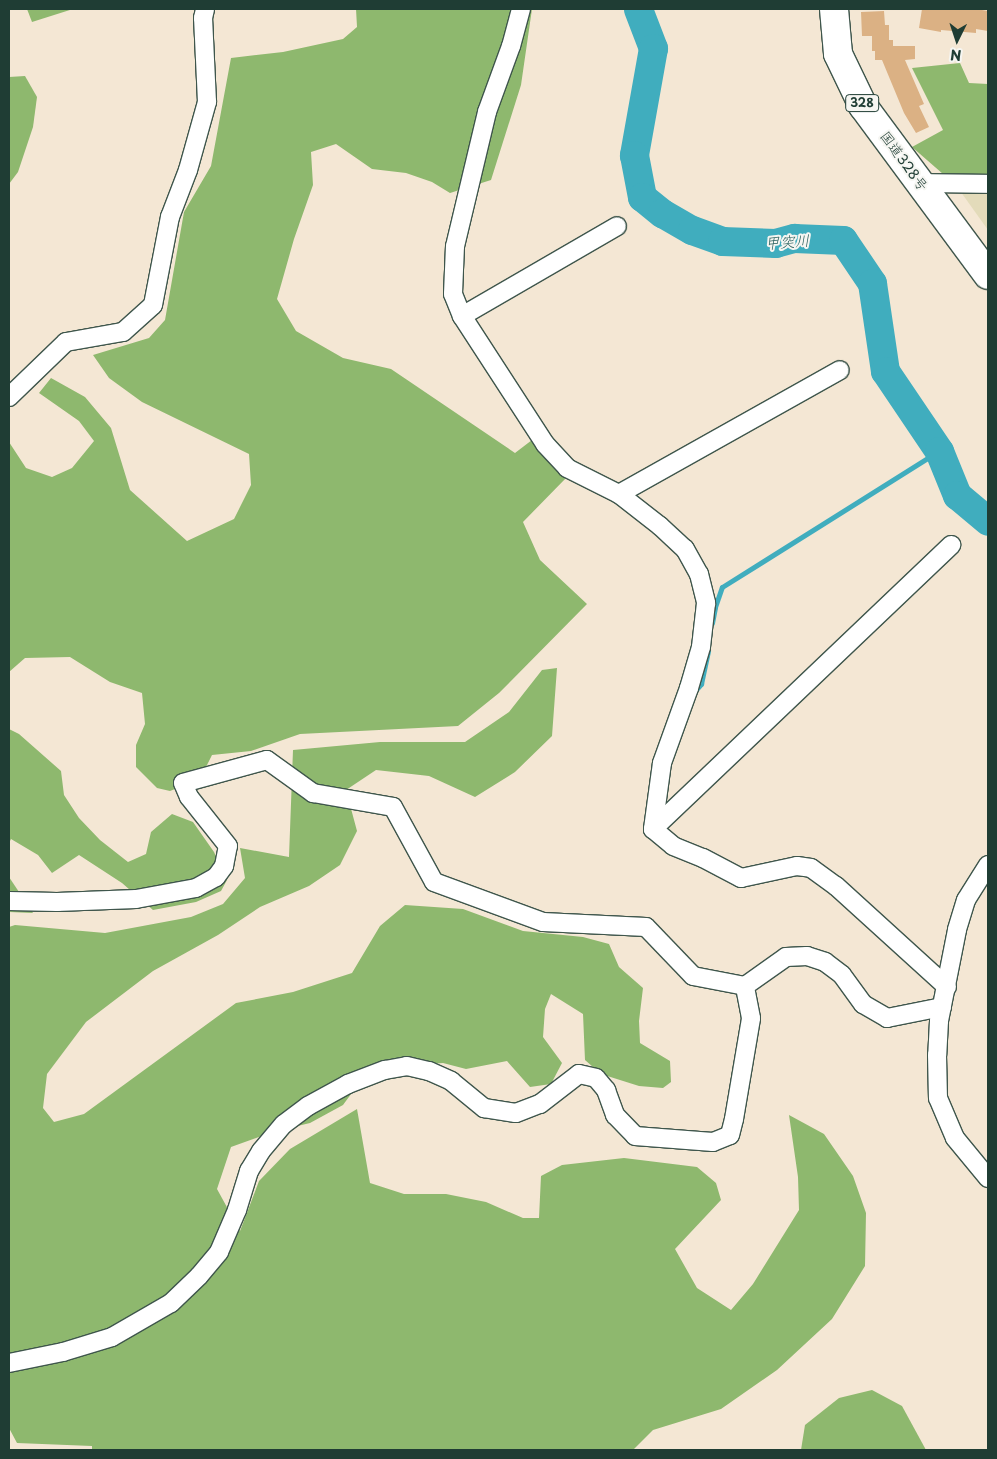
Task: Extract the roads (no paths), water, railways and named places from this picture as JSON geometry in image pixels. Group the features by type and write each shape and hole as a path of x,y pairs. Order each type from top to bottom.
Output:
{"highway":[{"name":"国道328号","path":"834,9 838,54 863,106 988,275"}],"street":[{"path":"9,396 66,342 123,332 153,305 170,217 188,170 207,102 203,18 205,9"},
{"path":"521,9 511,46 487,112 455,246 453,294 462,316 545,444 567,468 619,494 685,549 699,574 706,603 701,647 689,688 662,764 652,829"},
{"path":"920,183 988,184"},
{"path":"462,316 618,226"},
{"path":"619,494 840,370"},
{"path":"652,829 951,545"},
{"path":"9,901 57,902 136,899 196,888 216,877 224,866 228,846 189,797 183,783 267,760 313,793 393,807 434,882 543,922 646,927 693,976 745,986 786,956 807,956 825,962 842,975 863,1004 887,1018 942,1007"},
{"path":"652,829 673,846 741,878 796,866 812,868 836,886 947,987"},
{"path":"988,864 966,900 957,930 942,1007 937,1055 938,1098 955,1138 988,1178"},
{"path":"9,1363 63,1352 112,1338 171,1303 199,1276 219,1252 237,1210 249,1171 261,1151 284,1124 308,1106 348,1084 385,1070 407,1066 429,1071 451,1081 484,1108 516,1113 540,1104 579,1074 596,1078 606,1090 615,1115 635,1136 713,1142 730,1135 751,1018 745,986"}],"waterway":[{"name":"甲突川","path":"638,9 653,48 634,155 642,197 662,213 692,230 722,241 775,243 794,238 843,240 872,283 885,371 939,451 957,495 988,521"},
{"path":"712,623 722,587 939,451"},
{"path":"694,692 701,684 708,651"}]}
